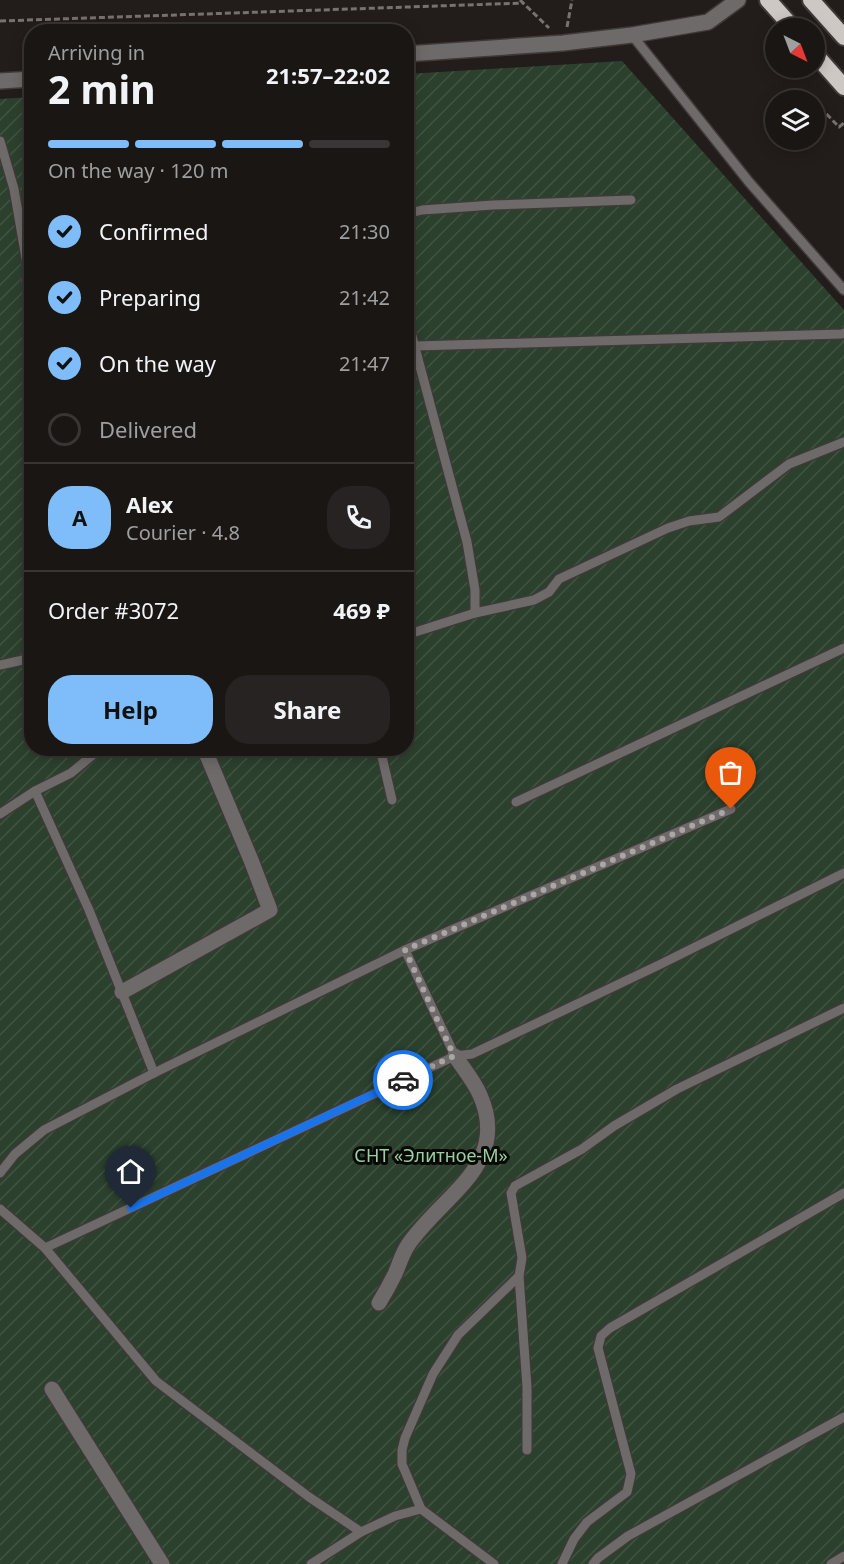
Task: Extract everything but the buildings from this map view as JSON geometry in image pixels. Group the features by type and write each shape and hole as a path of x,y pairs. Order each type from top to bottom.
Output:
{"highway":[{"path":"768,0 784,18"},
{"path":"812,0 844,37"},
{"path":"825,65 844,87"}],"street":[{"path":"414,53 632,36 708,22 738,0"},
{"path":"0,81 24,80"},
{"path":"122,992 270,910 207,756"},
{"path":"379,1303 395,1275 407,1246 439,1207 480,1164 486,1145 487,1115 479,1093 454,1056"},
{"path":"52,1389 162,1564"}],"lane":[{"path":"632,36 749,182 844,290"},
{"path":"0,141 14,189 24,245"},
{"path":"414,212 493,205 631,200"},
{"path":"416,346 844,333"},
{"path":"414,340 468,542 475,590 475,613"},
{"path":"414,632 475,613 534,600 549,592 559,579 668,528 689,521 719,517 789,464 844,442"},
{"path":"516,802 844,648"},
{"path":"0,665 24,660"},
{"path":"0,814 35,791 71,773 91,756"},
{"path":"382,756 392,800"},
{"path":"35,791 89,910 154,1072"},
{"path":"0,1173 15,1154 44,1130 154,1072 405,950 731,809"},
{"path":"45,1248 454,1056 472,1054 844,873"},
{"path":"405,950 454,1056"},
{"path":"527,1450 527,1387 519,1276 522,1258 511,1193 515,1186 582,1149 614,1126 677,1089 844,1008"},
{"path":"562,1564 574,1539 587,1522 627,1492 631,1474 598,1348 601,1336 610,1328 844,1193"},
{"path":"0,1209 45,1248 156,1381 309,1497 361,1532"},
{"path":"494,1564 421,1509 402,1464 402,1450 433,1374 458,1335 519,1276"},
{"path":"593,1564 628,1536 844,1417"},
{"path":"311,1564 361,1532 395,1516 421,1509"},
{"path":"831,1564 844,1556"}],"path":[{"path":"520,0 563,43"},
{"path":"563,43 572,0"},
{"path":"0,21 524,3"},
{"path":"825,112 839,127 844,123"}],"green space":[{"name":"СНТ «Элитное-М»","path":"622,61 844,310 844,1564 0,1564 0,99 24,97 24,756 414,756 414,74"}],"way so far":[{"path":"403,1080 454,1056 405,950 731,809"}],"route":[{"path":"131,1208 403,1080"}]}
